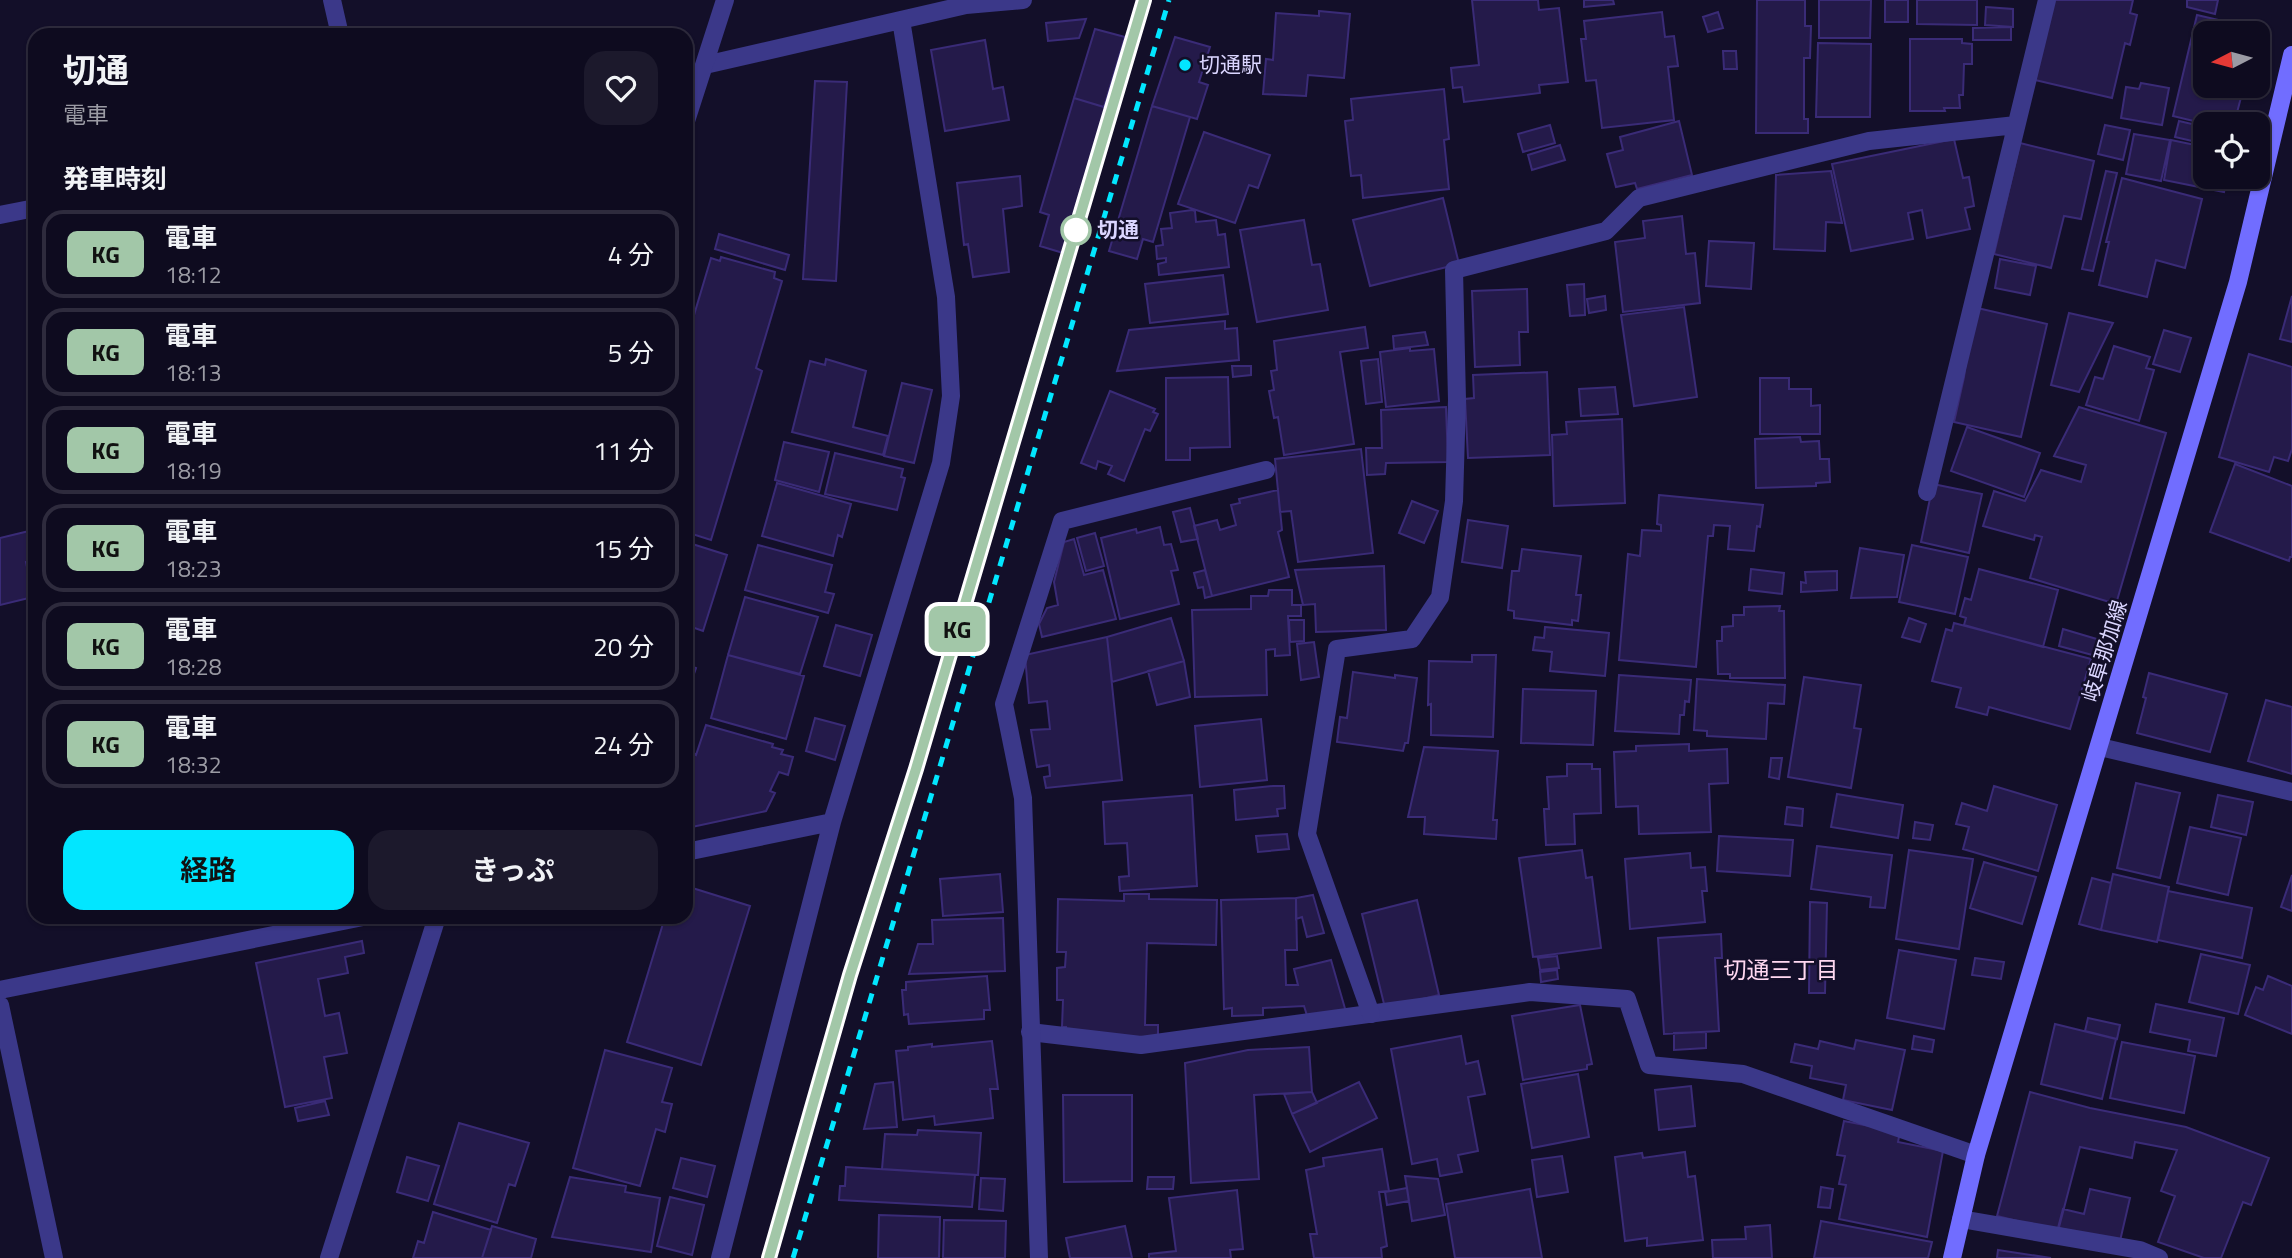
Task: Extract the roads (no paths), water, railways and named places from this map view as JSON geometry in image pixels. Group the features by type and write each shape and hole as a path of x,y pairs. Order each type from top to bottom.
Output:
{"main road":[{"name":"岐阜那加線","path":"1952,1258 1976,1155 2238,282 2292,55"}],"street":[{"path":"332,0 338,28"},
{"path":"693,100 725,0"},
{"path":"693,68 966,5 1023,0"},
{"path":"1927,492 2047,0"},
{"path":"720,1258 832,822 942,463 951,396 946,297 901,20"},
{"path":"1371,1014 1307,834 1337,649 1412,639 1440,597 1454,501 1457,400 1454,270 1606,231 1639,198 1869,141 2016,125"},
{"path":"0,215 28,209"},
{"path":"1039,1258 1023,798 1004,704 1062,521 1266,470"},
{"path":"2100,747 2292,792"},
{"path":"693,851 832,822"},
{"path":"0,990 328,924"},
{"path":"329,1258 435,924"},
{"path":"1030,1032 1141,1045 1530,992 1627,999 1649,1065 1743,1074 1976,1155"},
{"path":"0,1005 54,1258"},
{"path":"1961,1219 2140,1250 2159,1258"}],"railway":[{"path":"769,1258 850,975 916,770 1145,0"},
{"path":"793,1258 1169,0"}],"train":[{"name":"KG","path":"769,1258 850,975 916,769 1144,0"}],"place":[{"name":"切通駅","path":"1185,65"},
{"name":"切通","path":"1076,230"}],"district":[{"name":"切通三丁目","path":"1781,970"}]}
